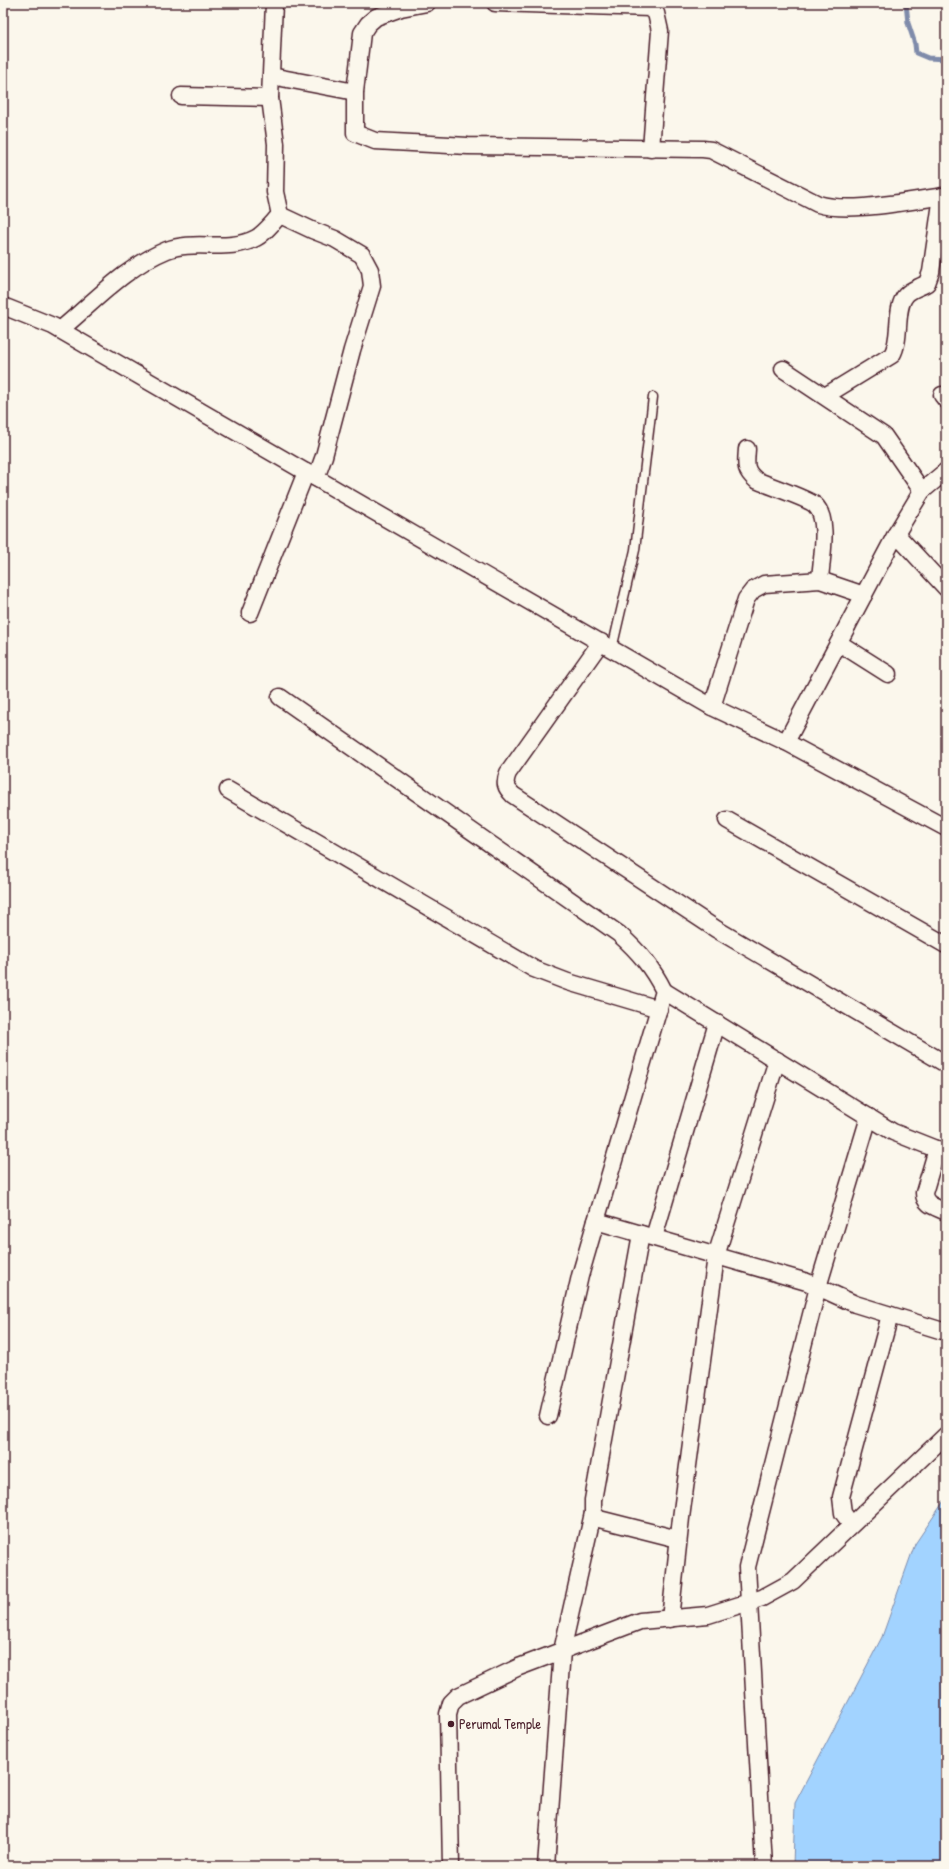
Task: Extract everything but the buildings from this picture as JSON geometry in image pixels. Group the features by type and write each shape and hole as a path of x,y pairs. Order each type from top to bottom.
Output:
{"street":[{"path":"274,3 270,98 276,144 275,192 280,215"},
{"path":"427,3 401,8 376,16 362,33 355,92 355,133 375,141 468,146 711,150 818,204 828,207 850,208 944,196 928,283 907,293 903,299 900,308 896,348 892,355 825,396"},
{"path":"495,3 650,8 656,13 660,31 651,149"},
{"path":"271,76 355,92"},
{"path":"181,96 270,98"},
{"path":"60,330 110,285 141,264 168,250 198,245 236,246 257,237 280,215"},
{"path":"250,613 311,475 324,456 352,350 372,286 370,270 362,255 335,239 280,215"},
{"path":"3,306 60,330 712,707 786,742 946,828"},
{"path":"783,369 884,436 922,491"},
{"path":"747,449 746,466 749,474 756,480 815,504 822,515 824,527 820,580"},
{"path":"786,742 896,534 922,491 946,471"},
{"path":"896,534 946,588"},
{"path":"712,707 746,599 753,590 764,584 820,580 864,595"},
{"path":"839,643 888,674"},
{"path":"606,646 508,774 504,781 506,789 512,795 716,929 946,1064"},
{"path":"280,697 619,934 638,951 654,971 664,991 893,1132 942,1151 924,1193 924,1199 928,1204 946,1212"},
{"path":"228,790 534,969 568,982 659,1009"},
{"path":"727,820 946,945"},
{"path":"548,1416 580,1276 664,991"},
{"path":"546,1866 562,1651 593,1513 593,1500 647,1236 717,1023"},
{"path":"670,1619 678,1538 716,1256 777,1060"},
{"path":"764,1866 747,1567 818,1288 869,1117"},
{"path":"596,1220 807,1282 855,1304 946,1332"},
{"path":"852,1524 843,1514 841,1497 890,1315"},
{"path":"452,1866 448,1714 451,1703 458,1696 519,1667 640,1621 708,1615 762,1598 793,1581 946,1435"},
{"path":"593,1513 599,1519 678,1538"}],"lane":[{"path":"606,646 635,550 653,397"}],"water":[{"path":"946,1498 946,1866 793,1866 795,1803 882,1637 915,1544"}],"waterway":[{"path":"906,3 908,23 915,44 916,53 928,58 946,59"}],"place":[{"name":"Perumal Temple","path":"451,1724"}]}
